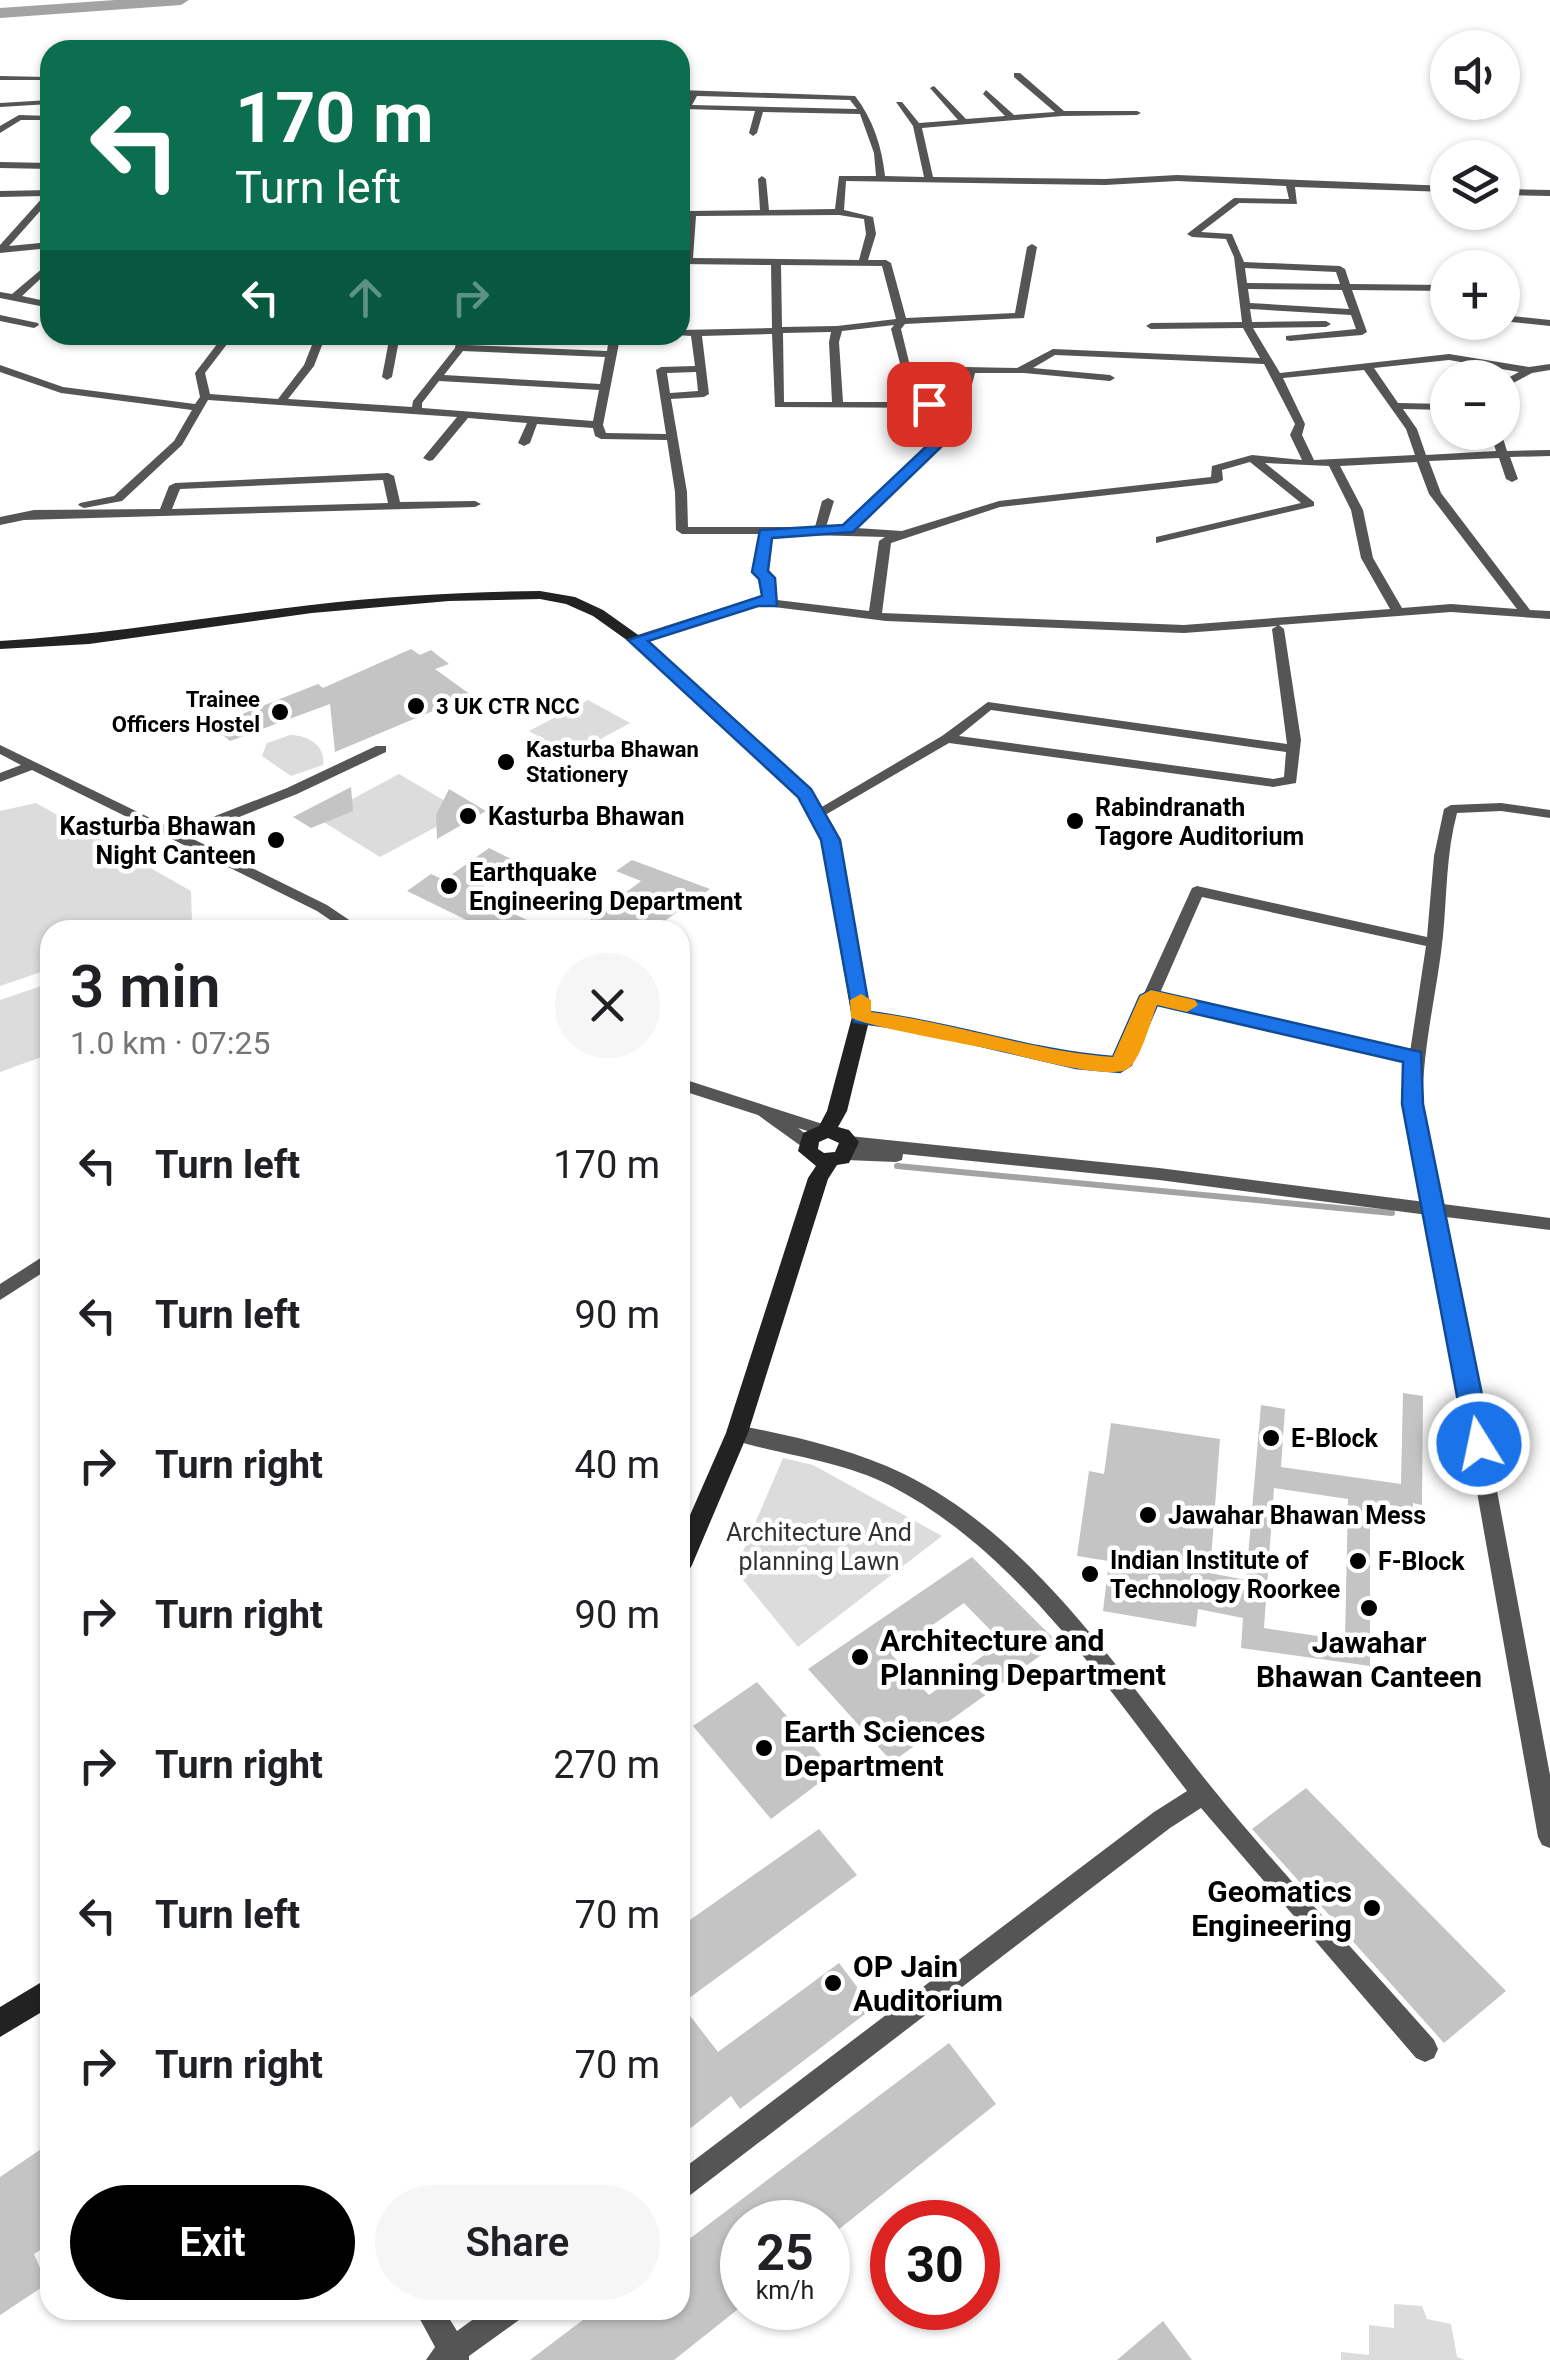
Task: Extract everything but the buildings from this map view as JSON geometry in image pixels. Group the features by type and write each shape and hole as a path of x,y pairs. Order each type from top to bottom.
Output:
{"street":[{"path":"1016,75 1062,114"},
{"path":"0,78 40,79"},
{"path":"934,88 964,122"},
{"path":"986,92 1012,118"},
{"path":"690,93 852,98 863,112 878,152 881,178"},
{"path":"690,101 694,93"},
{"path":"0,105 40,103"},
{"path":"899,104 917,126 928,178"},
{"path":"690,107 863,112"},
{"path":"753,133 760,110"},
{"path":"917,126 1062,114 1136,114"},
{"path":"0,130 19,117 40,118"},
{"path":"0,165 40,166"},
{"path":"839,212 842,178 1105,182 1177,178 1430,189"},
{"path":"762,179 764,213"},
{"path":"1290,184 1294,202 1237,200 1192,234 1229,236 1240,265 1247,324 1300,424 1296,435 1310,464"},
{"path":"0,194 40,193"},
{"path":"1520,193 1550,194"},
{"path":"0,250 40,204"},
{"path":"690,216 839,212 868,217 871,234 863,262"},
{"path":"0,250 40,246"},
{"path":"690,332 1020,316 1032,248"},
{"path":"690,261 886,262 902,321"},
{"path":"776,261 779,405 963,405"},
{"path":"1240,265 1340,269 1362,332 1290,338"},
{"path":"14,298 40,276"},
{"path":"1241,286 1430,288"},
{"path":"0,295 40,302"},
{"path":"1243,306 1356,318"},
{"path":"0,318 34,325"},
{"path":"1151,326 1356,318"},
{"path":"1520,320 1550,323"},
{"path":"902,321 896,328 906,369 1026,370 1110,378"},
{"path":"837,328 834,342 838,405"},
{"path":"668,396 704,394 696,332"},
{"path":"0,521 118,499 178,443 202,402 200,372 221,345"},
{"path":"280,403 309,366 317,345"},
{"path":"387,376 392,345"},
{"path":"416,411 417,402 458,345"},
{"path":"507,345 611,354"},
{"path":"612,345 598,424 602,436 670,437"},
{"path":"1026,370 1053,352 1266,361"},
{"path":"1277,376 1449,356 1529,370 1550,367"},
{"path":"0,368 61,390 202,402 280,403 598,424"},
{"path":"702,368 661,370 681,492 682,530 765,533 848,529 905,535"},
{"path":"1368,368 1411,429 1435,494 1524,610"},
{"path":"1520,375 1529,370"},
{"path":"848,529 958,424 970,372"},
{"path":"436,378 602,387"},
{"path":"1394,406 1430,407"},
{"path":"429,458 466,414"},
{"path":"524,443 533,420"},
{"path":"1502,450 1512,479"},
{"path":"875,616 885,542 999,504 1217,480 1216,468 1252,458 1333,464 1550,453"},
{"path":"1160,540 1310,504 1252,458"},
{"path":"1333,464 1357,510 1367,558 1397,611"},
{"path":"165,512 175,486 388,476 395,506"},
{"path":"820,529 828,502"},
{"path":"24,516 475,504"},
{"path":"765,533 760,572 767,578 771,602"},
{"path":"0,644 89,640 381,602 540,594 570,600 598,613 636,640 804,793 820,814 830,840 861,1017 837,1111 845,1128 829,1150 737,1434 690,1542"},
{"path":"636,640 758,601 875,616 1033,626 1184,629 1397,611 1524,610 1550,615"},
{"path":"947,739 1273,783 1291,780 1290,748 1294,740 1278,630"},
{"path":"820,814 947,739 988,706 1290,748"},
{"path":"0,748 341,920"},
{"path":"177,836 292,792 382,749"},
{"path":"0,778 33,765"},
{"path":"1550,814 1501,807 1451,809 1444,832 1434,942 1414,1058 1412,1104 1427,1186 1436,1209 1550,1837"},
{"path":"861,1017 917,1024 1076,1061 1120,1065 1197,891 1434,942"},
{"path":"1151,996 1414,1058"},
{"path":"690,1088 765,1115 829,1150 893,1157 921,1152 1158,1174 1550,1224"},
{"path":"0,1293 40,1265"},
{"path":"737,1434 803,1445 900,1481 975,1531 1046,1600 1203,1794 1425,2048"},
{"path":"690,2179 1162,1820 1203,1794"},
{"path":"0,2023 40,1997"},
{"path":"433,2320 450,2357 496,2320"}],"green space":[{"path":"588,700 630,723 571,755 529,731"},
{"path":"290,735 314,743 322,752 323,765 291,776 262,756 267,743"},
{"path":"399,774 462,811 437,814 445,822 380,857 317,818"},
{"path":"36,803 191,891 192,920 40,920 40,972 0,986 0,811"},
{"path":"40,986 40,1058 0,1072 0,1000"},
{"name":"Architecture And planning Lawn","path":"783,1458 813,1465 942,1536 798,1647 735,1570"},
{"path":"1394,2304 1422,2306 1427,2319 1451,2324 1457,2357 1465,2360 1341,2360 1341,2352 1369,2355 1369,2325 1394,2328"}],"waterway":[{"path":"0,13 181,0"},
{"path":"897,1166 1392,1213"}],"slow traffic":[{"path":"861,1000 861,1017 917,1024 1076,1061 1120,1065 1151,996 1187,1005"}],"place":[{"name":"3 UK CTR NCC","path":"416,706"},
{"name":"Trainee Officers Hostel","path":"280,712"},
{"name":"Kasturba Bhawan Stationery","path":"506,762"},
{"name":"Kasturba Bhawan","path":"468,816"},
{"name":"Rabindranath Tagore Auditorium","path":"1075,821"},
{"name":"Kasturba Bhawan Night Canteen","path":"276,840"},
{"name":"Earthquake Engineering Department","path":"449,886"},
{"name":"E-Block","path":"1271,1438"},
{"name":"Jawahar Bhawan Mess","path":"1148,1515"},
{"name":"F-Block","path":"1358,1561"},
{"name":"Indian Institute of Technology Roorkee","path":"1090,1574"},
{"name":"Jawahar Bhawan Canteen","path":"1369,1608"},
{"name":"Architecture and Planning Department","path":"860,1657"},
{"name":"Earth Sciences Department","path":"764,1748"},
{"name":"Geomatics Engineering","path":"1372,1908"},
{"name":"OP Jain Auditorium","path":"833,1983"}],"route":[{"path":"929,404 963,405 958,424 848,529 765,533 760,572 767,578 771,602 758,601 636,640 804,793 820,814 830,840 861,1017 917,1024 1076,1061 1120,1065 1151,996 1414,1058 1412,1104 1427,1186 1436,1209 1479,1444"}]}
